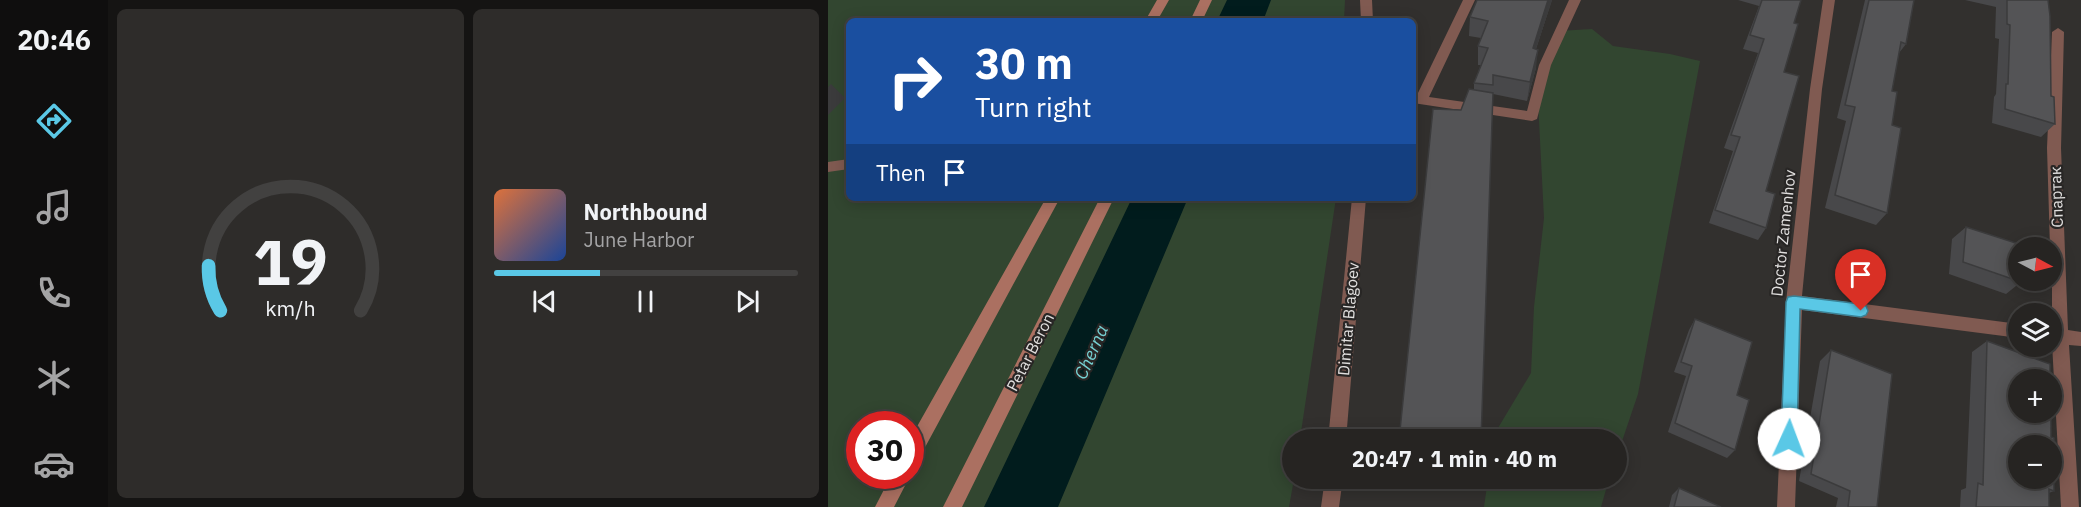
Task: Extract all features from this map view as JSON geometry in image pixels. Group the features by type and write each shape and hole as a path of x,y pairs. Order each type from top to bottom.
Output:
{"main road":[{"path":"1153,18 1163,0"},
{"path":"1197,18 1206,0"},
{"path":"924,433 1051,201"},
{"name":"Petar Beron","path":"952,507 1105,201"},
{"path":"884,507 894,489"}],"street":[{"path":"1366,0 1367,18"},
{"path":"1469,0 1417,99 1532,116 1545,65 1575,0"},
{"name":"Doctor Zamenhov","path":"1786,507 1794,302 1816,89 1829,0"},
{"name":"Спартак","path":"2056,303 2054,148 2058,32"},
{"path":"828,167 846,164"},
{"name":"Dimitar Blagoev","path":"1338,429 1359,201"},
{"path":"1794,302 2008,330"},
{"path":"2062,337 2081,339"},
{"name":"Спартак","path":"2058,357 2070,507"},
{"path":"1330,507 1332,489"}],"green space":[{"path":"828,0 1345,0 1344,18 846,18 846,201 1336,201 1301,429 1282,429 1282,489 1292,489 1289,507 828,507"},
{"path":"1592,29 1613,46 1670,54 1700,61 1638,394 1626,429 1497,429 1531,373 1534,307 1544,218 1538,101 1558,31"},
{"path":"1486,489 1606,489 1601,507 1484,507"}],"building":[{"path":"1477,0 1548,0 1533,48 1538,50 1530,82 1493,75 1493,85 1474,83 1488,48 1478,46 1488,21 1470,17"},
{"path":"1762,0 1801,0 1794,23 1798,24 1784,72 1799,76 1766,191 1775,194 1766,228 1715,210 1740,137 1731,135 1764,39 1750,35"},
{"path":"1869,0 1914,0 1906,44 1901,42 1892,91 1897,92 1892,125 1901,128 1887,213 1835,195 1855,107 1845,105"},
{"path":"2007,0 2048,0 2051,96 2054,97 2055,124 2005,109 2010,25 2007,24"},
{"path":"1469,89 1493,93 1481,429 1400,429 1433,109 1461,110"},
{"path":"1966,227 2008,240 2008,278 1963,262"},
{"path":"1695,319 1752,342 1737,395 1749,400 1735,450 1675,423 1692,366 1681,362"},
{"path":"1987,341 2008,349 2008,357 2031,357 2050,364 2050,369 2008,369 2008,423 2051,423 2051,435 2008,435 2008,489 2049,489 2049,507 1976,507 1978,483 1983,485"},
{"path":"1831,350 1892,374 1877,507 1848,507 1850,491 1811,474"},
{"path":"1679,488 1721,507 1674,507"}],"waterway":[{"name":"Cherna","path":"1241,18 1249,0"},
{"name":"Cherna","path":"1021,507 1159,201"}],"route":[{"path":"1789,439 1794,302 1861,311"}]}
